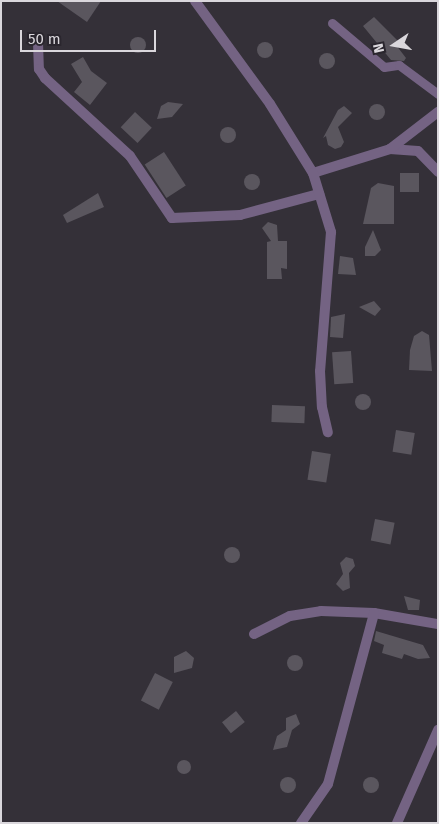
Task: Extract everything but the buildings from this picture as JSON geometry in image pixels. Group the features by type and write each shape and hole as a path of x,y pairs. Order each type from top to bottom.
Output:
{"street":[{"path":"195,1 264,96 313,173 331,232 320,372 322,407 328,432"},
{"path":"38,43 39,69 45,78 130,156 172,218 240,215 319,194"},
{"path":"313,173 390,148 438,112"},
{"path":"390,148 418,151 438,172"},
{"path":"254,634 290,616 321,611 374,613 438,624"},
{"path":"301,823 328,784 374,613"},
{"path":"398,823 438,730"}],"lane":[{"path":"332,22 384,67 400,65 438,94"}]}
